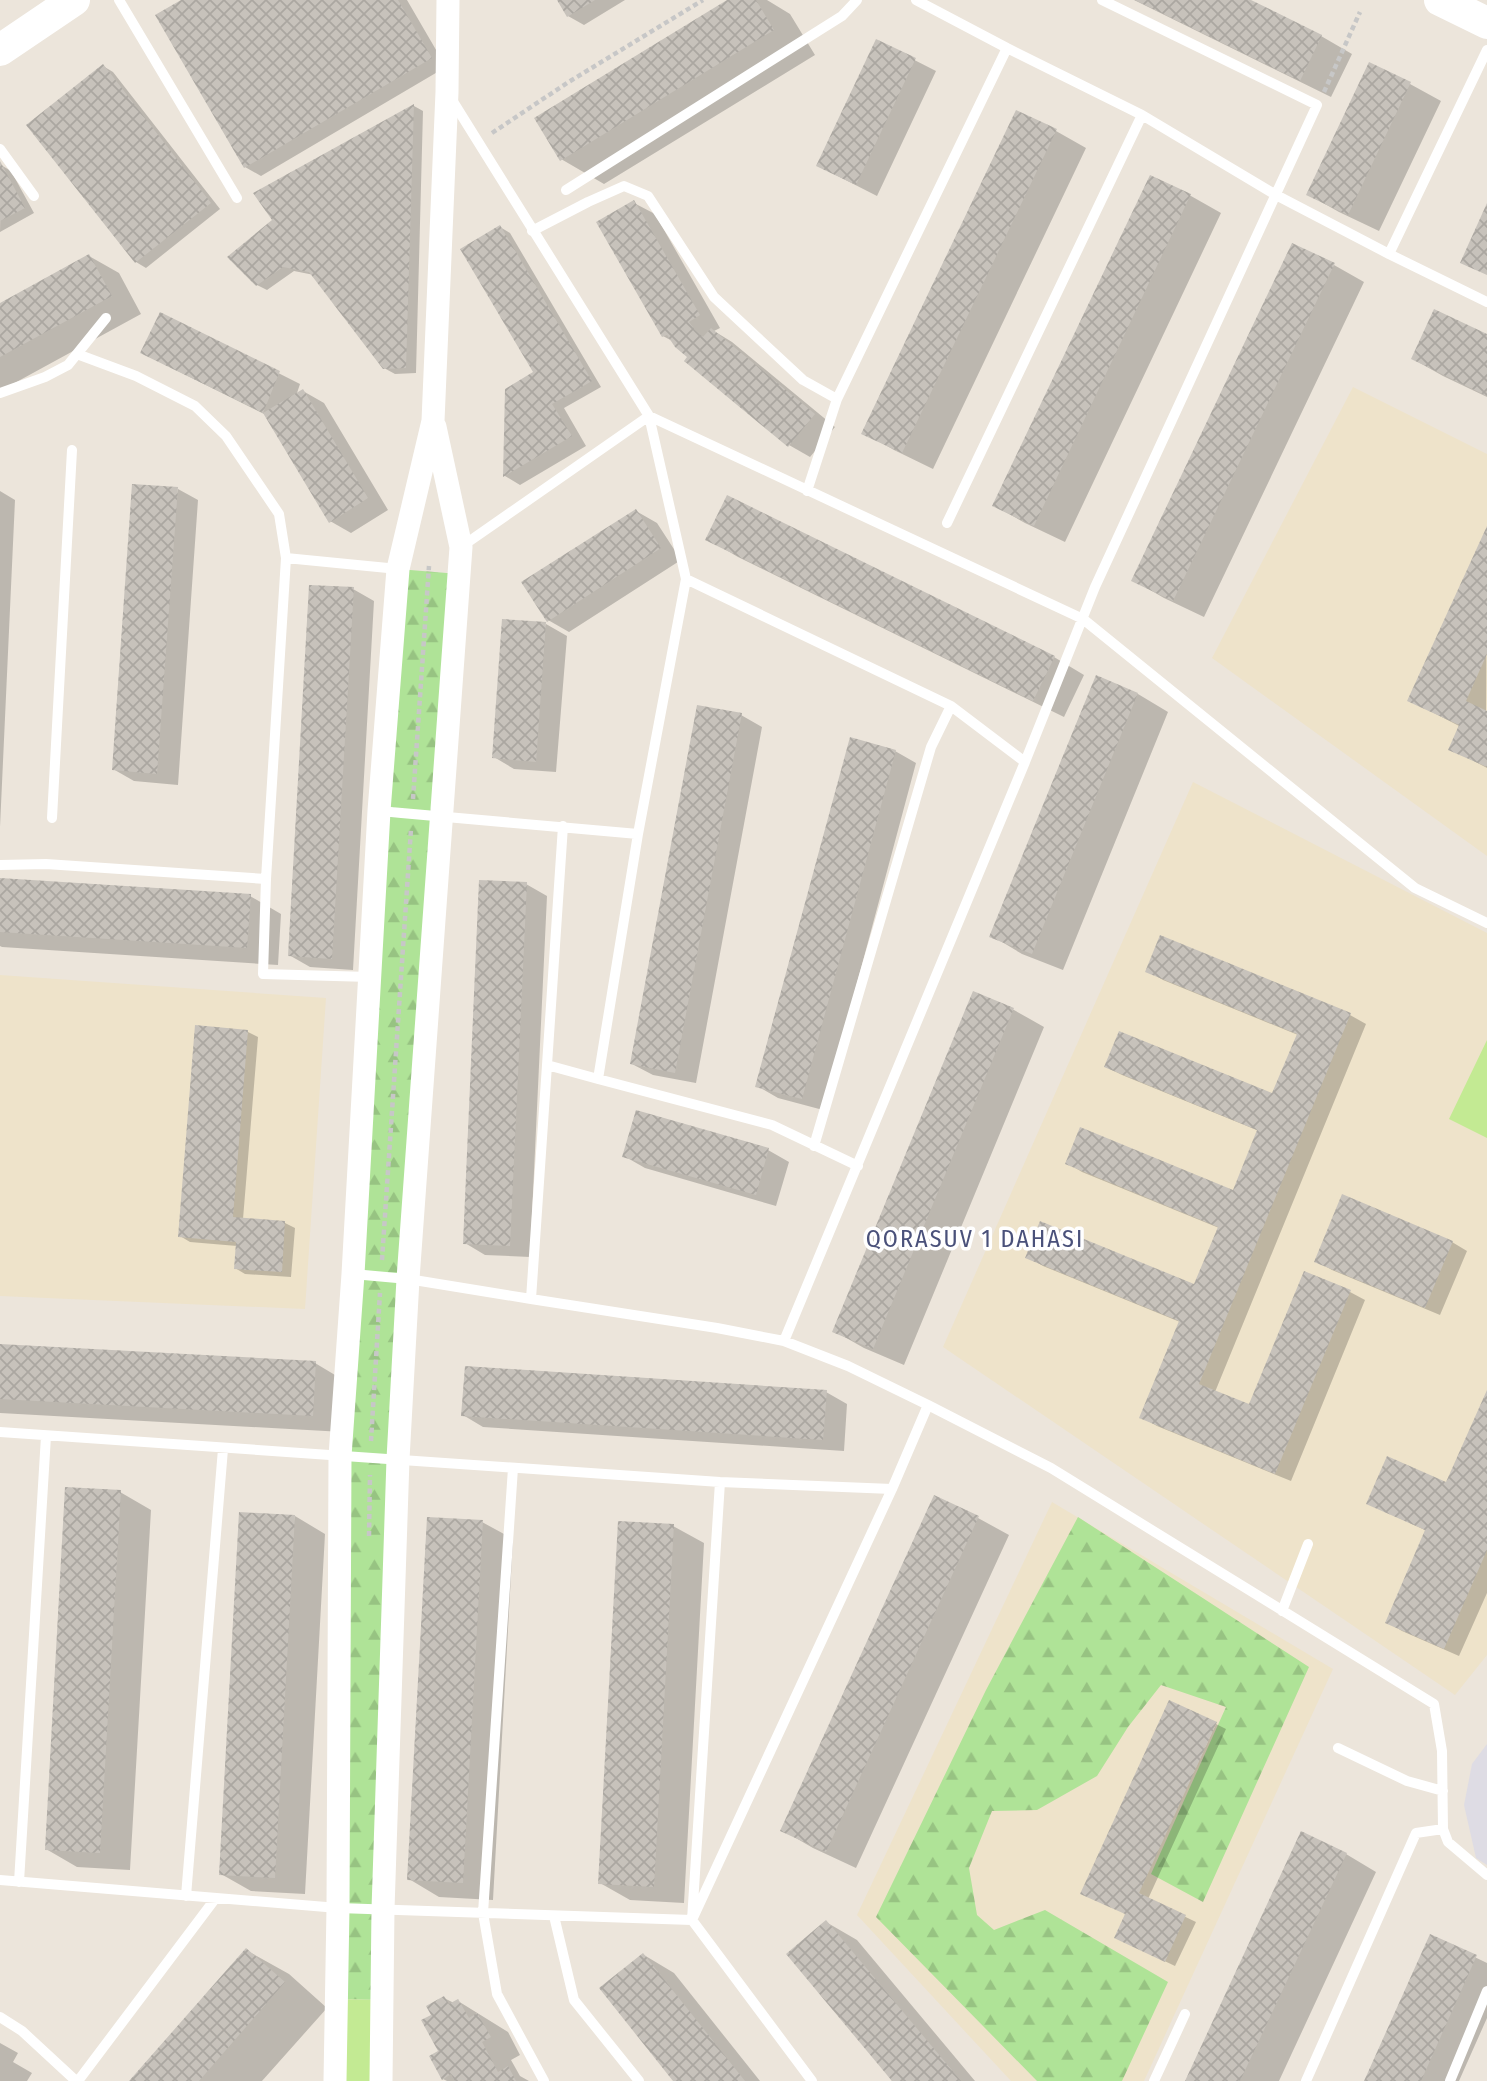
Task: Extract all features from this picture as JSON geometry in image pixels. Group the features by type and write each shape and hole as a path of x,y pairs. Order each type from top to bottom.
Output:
{"main road":[{"path":"1440,0 1487,23"},
{"path":"0,50 59,6"}],"street":[{"path":"335,2081 340,1456 364,1275 370,976 379,811 398,569 433,421 447,92 448,0"},
{"path":"381,2081 383,1909 398,1459 408,1279 461,547 433,421"}],"lane":[{"path":"119,0 237,198"},
{"path":"566,190 842,16 857,0"},
{"path":"916,0 1142,115 1276,195 1487,302"},
{"path":"784,1342 1095,587 1317,105 1102,0"},
{"path":"807,491 837,399 1007,48"},
{"path":"1389,254 1487,50"},
{"path":"447,92 649,416 686,579 638,834 598,1079"},
{"path":"947,523 1142,115"},
{"path":"0,149 34,196"},
{"path":"532,231 624,186 648,196 714,298 803,380 837,399"},
{"path":"0,393 68,365 106,317"},
{"path":"77,354 136,376 195,405 226,436 279,514 286,558 266,879 263,974 370,976"},
{"path":"649,416 1083,619 1415,888 1487,923"},
{"path":"461,547 649,416"},
{"path":"52,818 72,450"},
{"path":"286,558 398,569"},
{"path":"686,579 951,706 1025,762"},
{"path":"814,1146 931,747 951,706"},
{"path":"379,811 638,834"},
{"path":"531,1299 563,826"},
{"path":"0,865 46,864 266,879"},
{"path":"547,1065 772,1125 858,1167"},
{"path":"364,1275 408,1279 717,1328 784,1342 848,1366 1051,1468 1433,1704 1442,1751 1443,1829 1448,1842 1487,1875"},
{"path":"692,1920 929,1405"},
{"path":"0,1432 720,1482 892,1489"},
{"path":"19,1882 46,1436"},
{"path":"186,1896 223,1449"},
{"path":"513,1468 483,1913 497,1994 544,2081"},
{"path":"720,1482 692,1920 812,2081"},
{"path":"1282,1611 1308,1544"},
{"path":"1338,1748 1407,1781 1443,1791"},
{"path":"1306,2081 1416,1833 1443,1829"},
{"path":"0,1880 338,1908 692,1920"},
{"path":"0,2017 22,2031 77,2081 215,1899"},
{"path":"554,1916 574,2000 639,2081"},
{"path":"1450,2081 1487,1991"},
{"path":"1154,2081 1185,2014"}],"path":[{"path":"477,143 567,83 703,0"},
{"path":"1317,105 1360,12"},
{"path":"364,1275 406,813 422,566"},
{"path":"363,1538 365,1430"}],"shaded area":[{"path":"1353,387 1487,454 1487,856 1212,658"},
{"path":"1193,782 1487,933 1487,1655 1455,1695 943,1347"},
{"path":"0,975 326,998 305,1309 0,1296"},
{"path":"1052,1502 1333,1669 1144,2081 1011,2081 857,1915"},
{"path":"1487,1744 1487,1865 1476,1858 1464,1805 1472,1764"}],"green space":[{"path":"398,569 459,574 408,1279 382,2000 336,1999 340,1456"},
{"path":"1487,1040 1487,1138 1449,1119"},
{"path":"1078,1517 1309,1667 1203,1902 1151,1874 1226,1707 1161,1685 1128,1727 1097,1776 1037,1810 992,1811 969,1868 977,1915 994,1930 1045,1910 1168,1982 1122,2081 1037,2081 876,1917 986,1690"},
{"path":"336,1999 382,2000 381,2081 335,2081"}],"building":[{"path":"181,0 398,0 432,58 244,168 155,15"},
{"path":"557,0 595,0 567,17"},
{"path":"727,0 756,0 774,30 560,161 534,118"},
{"path":"1135,0 1251,0 1322,35 1300,81"},
{"path":"876,39 916,58 856,185 816,166"},
{"path":"1369,62 1411,82 1348,215 1306,195"},
{"path":"103,64 211,203 135,263 26,125"},
{"path":"414,104 406,368 383,369 309,272 283,267 256,286 227,257 272,220 253,193"},
{"path":"1016,110 1057,129 902,453 861,434"},
{"path":"0,161 25,208 0,221"},
{"path":"1150,175 1191,194 1034,526 992,506"},
{"path":"634,200 700,315 689,322 695,330 703,337 711,328 815,414 788,447 684,361 687,357 675,347 667,335 662,337 596,222"},
{"path":"1487,203 1487,275 1460,263"},
{"path":"500,225 592,381 552,404 572,436 503,477 505,389 533,372 460,249"},
{"path":"1292,243 1335,263 1173,601 1131,581"},
{"path":"89,254 112,296 0,357 0,303"},
{"path":"1434,309 1487,334 1487,396 1411,359"},
{"path":"160,312 280,371 263,413 140,353"},
{"path":"303,389 368,498 329,523 263,413"},
{"path":"132,484 178,487 157,774 112,770"},
{"path":"727,495 1055,656 1033,701 705,540"},
{"path":"636,509 661,548 547,622 521,582"},
{"path":"1487,526 1487,654 1466,701 1487,711 1487,767 1448,750 1459,725 1407,701"},
{"path":"309,585 354,587 332,959 288,956"},
{"path":"502,619 546,622 536,762 492,758"},
{"path":"1096,675 1138,693 1032,954 989,937"},
{"path":"697,705 742,713 675,1073 630,1064"},
{"path":"850,737 896,750 802,1099 755,1087"},
{"path":"0,878 251,894 247,948 0,932"},
{"path":"479,880 527,882 510,1246 463,1244"},
{"path":"1160,935 1351,1013 1199,1384 1249,1404 1304,1271 1351,1290 1275,1474 1139,1418 1179,1321 1025,1258 1040,1221 1194,1284 1218,1227 1065,1164 1080,1127 1233,1190 1257,1130 1104,1067 1119,1031 1272,1093 1297,1034 1145,972"},
{"path":"973,991 1014,1008 873,1349 832,1332"},
{"path":"195,1025 248,1030 233,1217 285,1221 282,1272 234,1269 236,1242 178,1237"},
{"path":"636,1110 769,1148 756,1195 622,1157"},
{"path":"1342,1194 1453,1241 1425,1308 1314,1262"},
{"path":"0,1344 316,1361 313,1416 0,1399"},
{"path":"465,1366 827,1390 823,1440 461,1416"},
{"path":"1487,1390 1487,1550 1444,1649 1385,1623 1425,1530 1366,1504 1387,1456 1446,1482"},
{"path":"65,1487 121,1490 100,1853 45,1850"},
{"path":"934,1495 979,1516 826,1852 780,1831"},
{"path":"239,1512 295,1515 275,1878 219,1875"},
{"path":"427,1517 483,1520 463,1883 407,1880"},
{"path":"618,1521 674,1524 654,1887 598,1884"},
{"path":"1169,1700 1217,1722 1139,1893 1186,1915 1165,1962 1114,1938 1125,1914 1080,1894"},
{"path":"1301,1831 1347,1853 1240,2081 1185,2081"},
{"path":"826,1920 961,2081 892,2081 786,1954"},
{"path":"1430,1934 1477,1955 1421,2081 1364,2081"},
{"path":"246,1948 285,1982 199,2081 129,2081"},
{"path":"643,1953 745,2081 673,2081 599,1988"},
{"path":"444,1996 449,2004 458,1999 469,2018 477,2013 491,2037 482,2042 498,2072 508,2066 516,2081 455,2081 451,2074 442,2080 429,2056 438,2051 421,2020 431,2015 426,2006"}],"district":[{"name":"QORASUV 1 DAHASI","path":"975,1239"}]}
